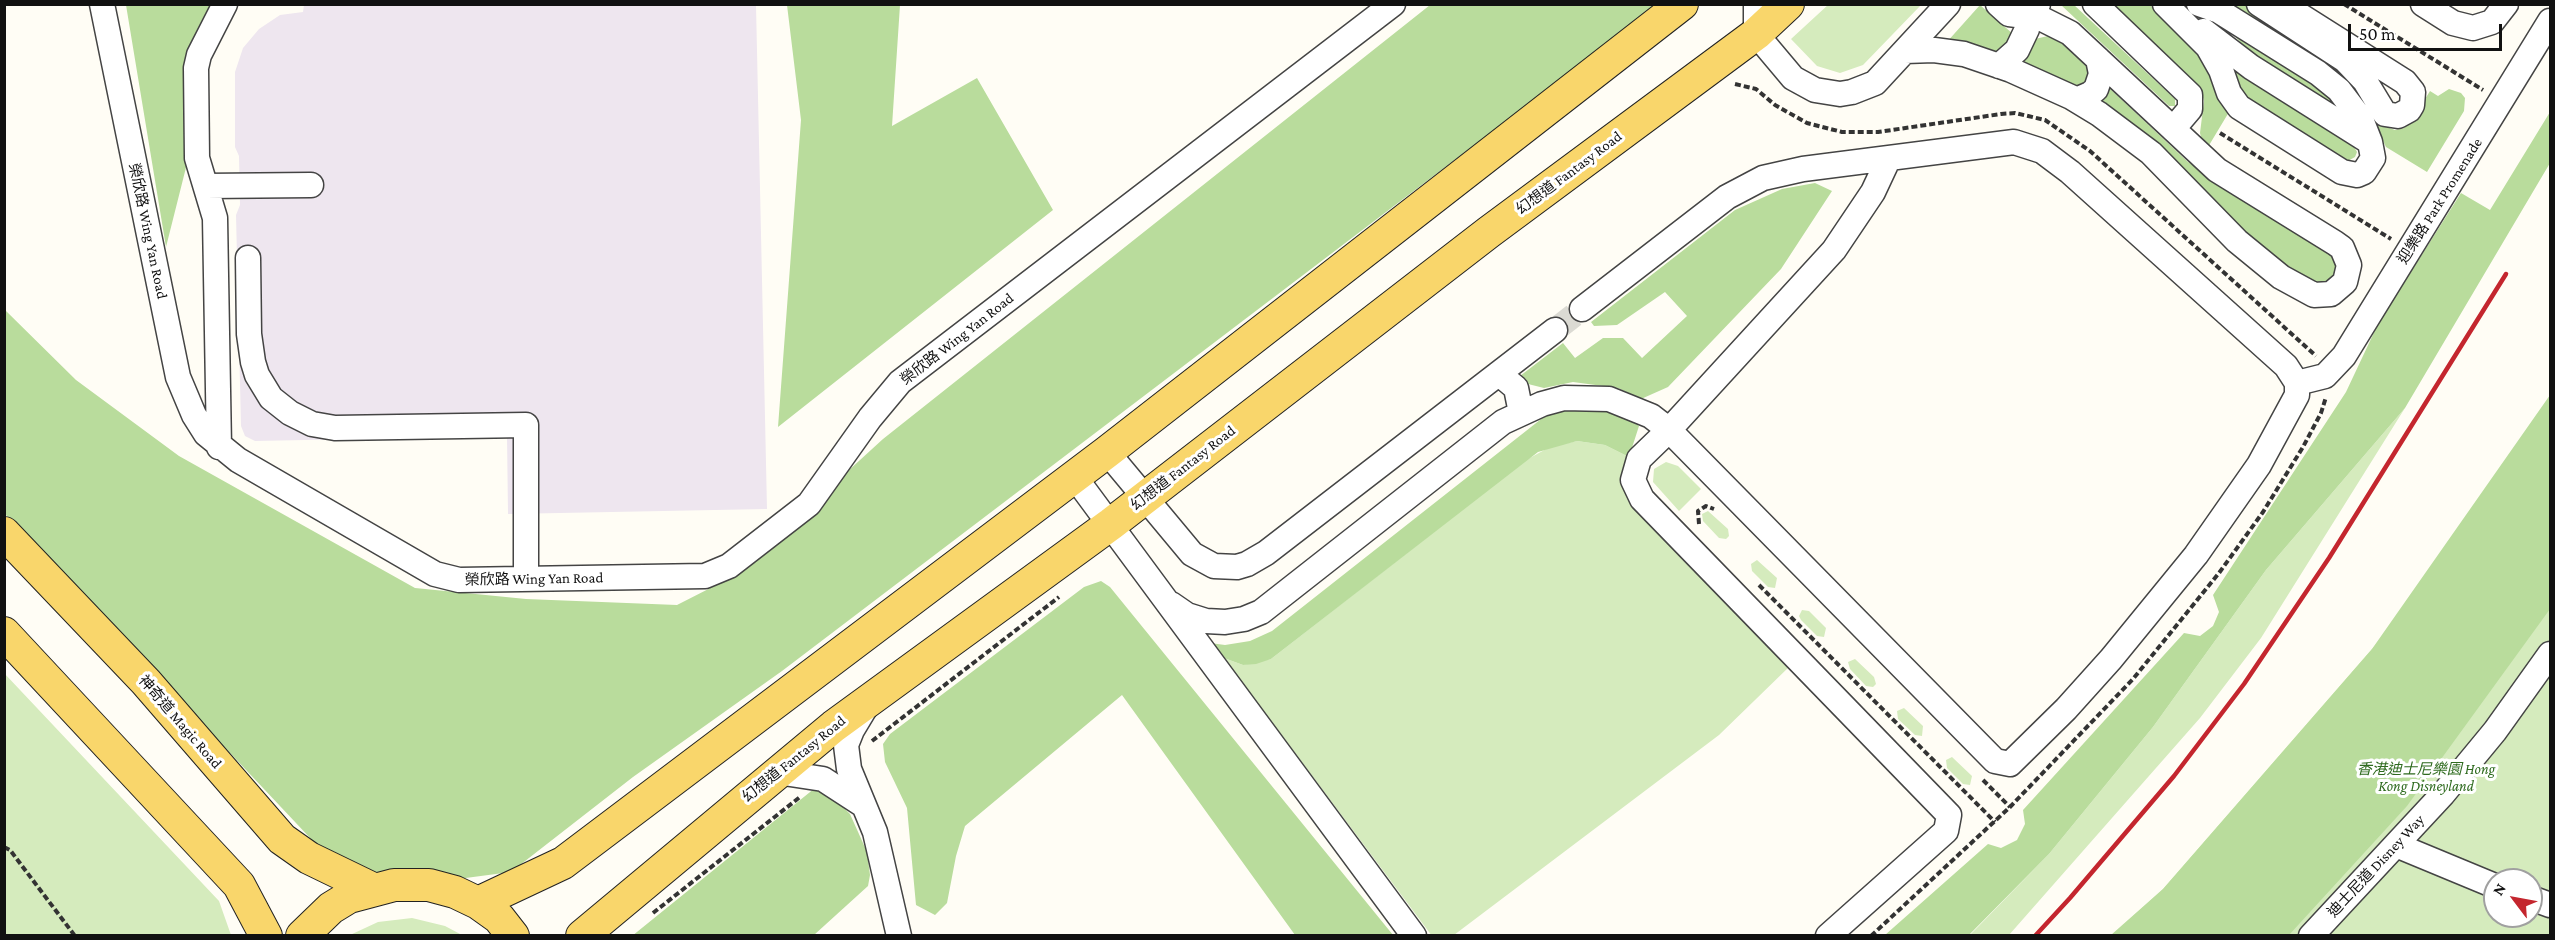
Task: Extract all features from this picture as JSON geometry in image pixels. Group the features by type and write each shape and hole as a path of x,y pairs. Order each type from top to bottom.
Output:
{"main road":[{"path":"478,903 563,862 1107,452 1682,4"},
{"name":"幻想道 Fantasy Road","path":"582,936 777,772 870,700 1111,524 1490,232 1756,19 1788,4"},
{"name":"神奇道 Magic Road","path":"4,533 146,682 282,839 309,858 373,888"},
{"path":"4,633 239,885 266,936"},
{"path":"302,936 331,908 373,888 394,885 429,885 455,892 478,903 499,918 513,936"}],"street":[{"name":"榮欣路 Wing Yan Road","path":"102,4 178,376 194,415 219,447 238,460 435,574 459,580 705,576 729,566 808,504 870,418 900,382 1393,4"},
{"path":"219,447 216,218 197,158 196,68 199,56 225,4"},
{"path":"1756,19 1793,78 1815,90 1827,93 1852,93 1875,83 1948,4"},
{"path":"1905,51 1948,51 1999,66 2076,100 2117,126 2151,153 2237,241 2281,277 2314,295 2331,294 2339,289 2348,274 2349,265 2342,248 2217,170 2061,26 2033,10 2009,14 1998,4"},
{"path":"2095,4 2190,95 2190,109 2173,129"},
{"path":"2167,4 2251,67 2370,142"},
{"path":"2167,4 2208,47 2233,100 2246,112 2349,175 2364,172 2370,166 2373,158 2370,142 2355,109 2329,81 2219,10 2199,4"},
{"path":"2259,4 2345,60 2365,81 2385,114 2398,116 2409,110 2413,92 2405,82 2282,4"},
{"path":"2423,4 2453,23 2473,28 2492,22 2506,4"},
{"path":"1999,66 2018,50 2033,10"},
{"name":"迎樂路 Park Promenade","path":"2297,383 2325,376 2344,356 2550,21"},
{"path":"2076,100 2096,89 2101,74 2098,58"},
{"path":"1171,604 1187,615 1206,621 1234,621 1261,612 1503,422 1564,398 1609,399 1651,416 1669,430 1995,761 2005,764 2015,761 2066,709 2154,608 2196,555 2259,465 2295,402 2297,383 2286,366 2070,172 2042,151 2024,144 2003,143 1888,160 1783,172 1744,187 1727,197 1582,309"},
{"path":"1828,936 1946,831 1949,815 1642,500 1633,480 1634,469 1639,459 1669,430 1834,250 1855,222 1888,160"},
{"path":"206,186 311,185"},
{"path":"248,258 249,334 253,362 263,387 280,406 290,413 312,424 335,428 526,425 526,579"},
{"path":"1107,452 1192,554 1202,561 1226,567 1247,564 1266,554 1555,330"},
{"path":"1497,375 1516,388 1521,413"},
{"path":"1074,476 1171,604 1414,936"},
{"name":"迪士尼道 Disney Way","path":"2311,936 2443,794 2495,731 2550,654"},
{"path":"870,700 846,745 849,769 884,860 899,936"},
{"path":"777,772 823,780 863,805"},
{"path":"2396,844 2483,881"}],"path":[{"path":"2344,4 2501,102"},
{"path":"2220,133 2409,250"},
{"path":"1708,533 1697,520 1696,515 1701,508 1710,507 1723,518"},
{"path":"1758,584 1995,822"},
{"path":"1976,773 2010,807"},
{"path":"4,848 10,850 75,936"}],"shaded area":[{"path":"304,5 756,5 767,509 508,514 507,436 255,441 245,436 241,426 236,215 240,205 239,156 235,147 235,72 243,48 259,29 280,15 303,12"}],"green space":[{"path":"1829,4 1921,5 1863,65 1840,73 1817,66 1791,39"},
{"path":"126,5 211,5 204,96 166,247"},
{"path":"787,5 900,5 892,126 977,78 1053,210 778,427 801,120"},
{"path":"1430,5 1655,5 1644,16 782,671 633,777 511,872 443,881 378,873 351,867 328,857 5,514 4,309 76,380 179,456 415,588 526,599 677,605 732,577 883,439"},
{"path":"1980,5 2013,34 2005,56 1946,43"},
{"path":"2061,5 2074,5 2175,99 2175,106 2169,106"},
{"path":"2113,5 2150,5 2200,53 2229,112 2205,152 2200,133 2204,101 2201,90"},
{"path":"2221,5 2247,5 2330,57 2341,65 2387,127 2395,130 2404,128 2411,122 2430,91 2438,96 2449,89 2461,93 2465,98 2464,111 2427,172 2386,147 2377,129"},
{"path":"2216,16 2314,78 2356,122 2256,59"},
{"path":"2048,36 2059,41 2095,74 2084,91 2017,64 2035,39"},
{"path":"2228,63 2352,143 2357,152 2355,157 2346,162 2241,94"},
{"path":"2105,84 2188,162 2331,249 2340,272 2322,288 2286,270 2103,108 2097,96"},
{"path":"2550,112 2550,163 2405,408 2266,570 2153,727 2049,854 1969,935 1885,935 1988,844 2001,848 2017,840 2025,824 2023,810 2184,633 2200,636 2213,626 2219,612 2213,595 2346,392 2378,324 2461,193 2490,210"},
{"path":"1815,183 1832,191 1781,269 1668,387 1641,399 1618,388 1573,382 1544,388 1528,384 1520,376 1563,343 1575,358 1603,338 1623,338 1642,358 1687,316 1665,292 1617,325 1594,326 1591,322 1735,210 1782,189"},
{"name":"香港迪士尼樂園 Hong Kong Disneyland","path":"2550,395 2550,609 2407,806 2289,935 2111,935 2163,889 2372,649"},
{"name":"香港迪士尼樂園 Hong Kong Disneyland","path":"2550,400 2550,935 2111,936 2163,889 2372,649 2481,517"},
{"path":"1587,404 1628,417 1639,426 1629,457 1605,445 1577,441 1538,452 1271,659 1243,665 1224,658 1210,643 1225,645 1250,641 1272,631 1545,416 1558,410"},
{"path":"2405,408 2261,638 2200,718 2009,935 1969,936 2049,854 2153,727 2266,570"},
{"path":"1577,441 1605,445 1629,457 1625,467 1790,666 1719,735 1454,935 1432,936 1224,658 1243,665 1271,659 1526,460 1550,447"},
{"path":"1666,462 1678,466 1701,489 1679,511 1653,482 1654,469"},
{"path":"1708,511 1728,529 1729,536 1726,539 1719,538 1703,521 1702,514"},
{"path":"1757,560 1777,578 1775,588 1768,587 1752,571 1751,564"},
{"path":"1101,581 1110,587 1393,935 1295,935 1122,695 965,826 956,856 947,903 935,915 916,905 907,808 885,762 883,744 890,734 1084,587"},
{"path":"1802,610 1809,611 1826,628 1824,637 1817,636 1801,620 1799,616"},
{"path":"1855,659 1874,677 1876,684 1873,687 1866,686 1850,669 1848,662"},
{"path":"4,673 219,901 231,935 5,935"},
{"path":"1904,708 1923,726 1922,736 1915,735 1898,719 1897,711"},
{"path":"1952,757 1972,776 1970,785 1963,784 1947,768 1946,760"},
{"path":"815,788 837,801 850,814 867,852 870,875 868,886 814,935 632,936"},
{"path":"412,918 445,926 462,935 350,935 378,922"}],"tunnel":[{"path":"1555,330 1582,309"}],"railway":[{"path":"2035,936 2174,776 2244,684 2329,558 2506,274"}]}
